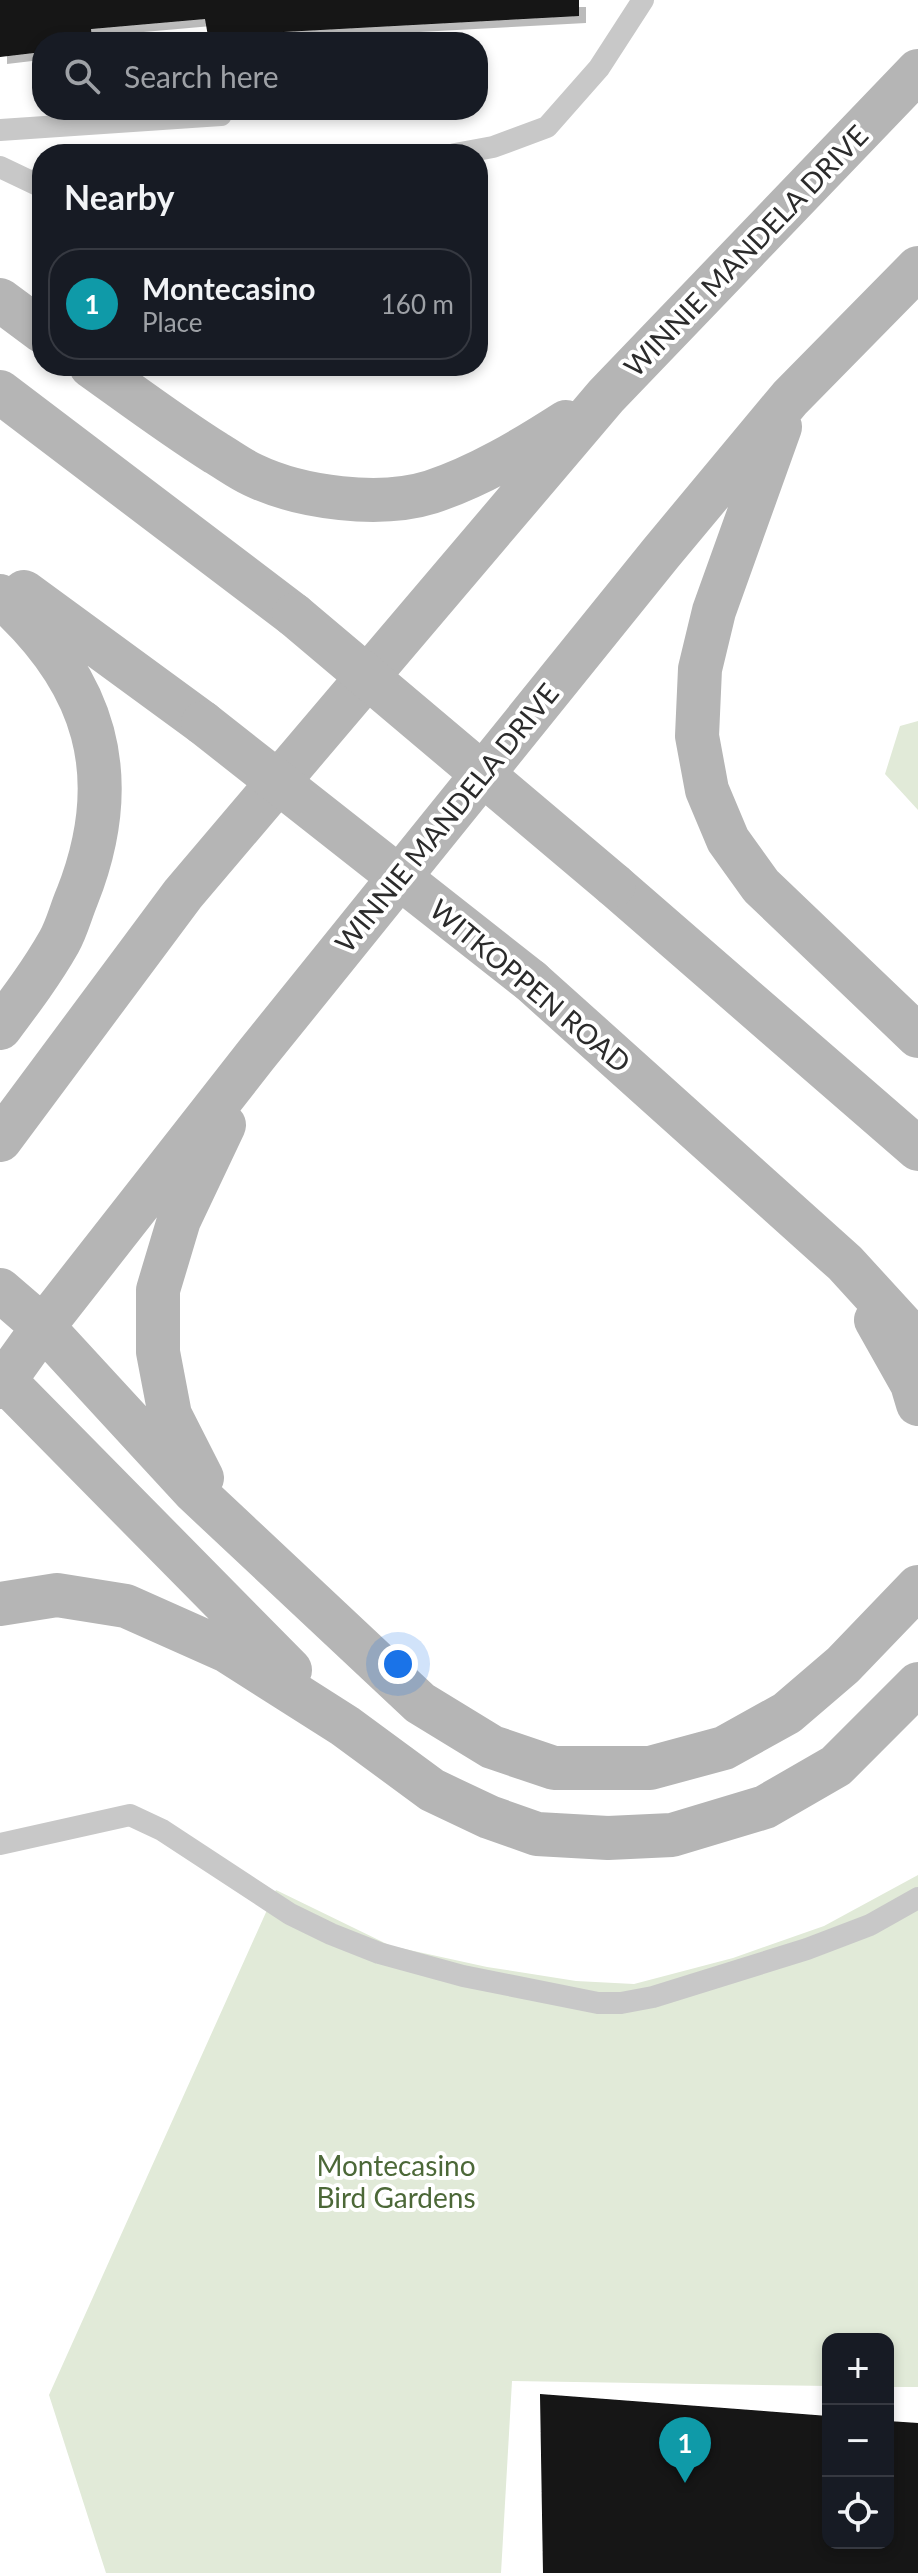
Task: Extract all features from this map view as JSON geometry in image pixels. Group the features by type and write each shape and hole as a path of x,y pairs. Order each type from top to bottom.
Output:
{"main road":[{"name":"WINNIE MANDELA DRIVE","path":"0,1140 183,894 606,396 918,71"},
{"name":"WINNIE MANDELA DRIVE","path":"2,1381 256,1055 661,553 790,398 918,268"},
{"path":"0,300 32,324"},
{"path":"105,376 183,432 251,474 286,488 318,495 387,499 430,492 517,454 606,396"},
{"path":"0,392 294,615 614,885 918,1149"},
{"path":"790,398 714,611 700,669 697,736 707,790 728,840 761,886 918,1036"},
{"name":"WITKOPPEN ROAD","path":"0,574 203,723 531,981 845,1263 918,1343"},
{"path":"0,596 27,620 69,673 86,709 96,748 102,805 90,864 60,941 0,1028"},
{"path":"224,1519 170,1415 158,1352 158,1290 179,1220 256,1055"},
{"path":"845,1263 912,1384 918,1404"},
{"path":"0,1290 43,1327 195,1492 420,1703 492,1747 554,1768 650,1768 724,1748 787,1713 843,1665 909,1597 918,1553"},
{"path":"2,1381 345,1726"},
{"path":"0,1604 57,1595 126,1606 227,1651 345,1726 432,1790 489,1817 537,1834 608,1838 672,1835 765,1807 836,1766 918,1684"}],"lane":[{"path":"488,148 547,127 599,68 643,0"},
{"path":"0,130 147,120"},
{"path":"0,167 32,182"},
{"path":"0,1844 130,1815 162,1830 290,1914 331,1934 379,1953 463,1976 598,2003 621,2003 653,1997 807,1949 870,1925 918,1898"}],"green space":[{"path":"918,721 918,810 885,774 900,726"},
{"name":"Montecasino Bird Gardens","path":"918,1875 918,2387 894,2387 894,2333 822,2333 822,2386 512,2381 501,2573 106,2573 49,2395 276,1890 391,1946 487,1967 576,1981 634,1984 733,1958 824,1926"}],"building":[{"path":"0,0 579,0 579,16 282,32 207,32 205,19 91,29 91,32 32,32 32,53 0,57"},
{"path":"540,2394 822,2416 822,2549 894,2549 894,2421 918,2423 918,2573 543,2573"}],"place":[{"name":"Montecasino","path":"685,2483"}]}
